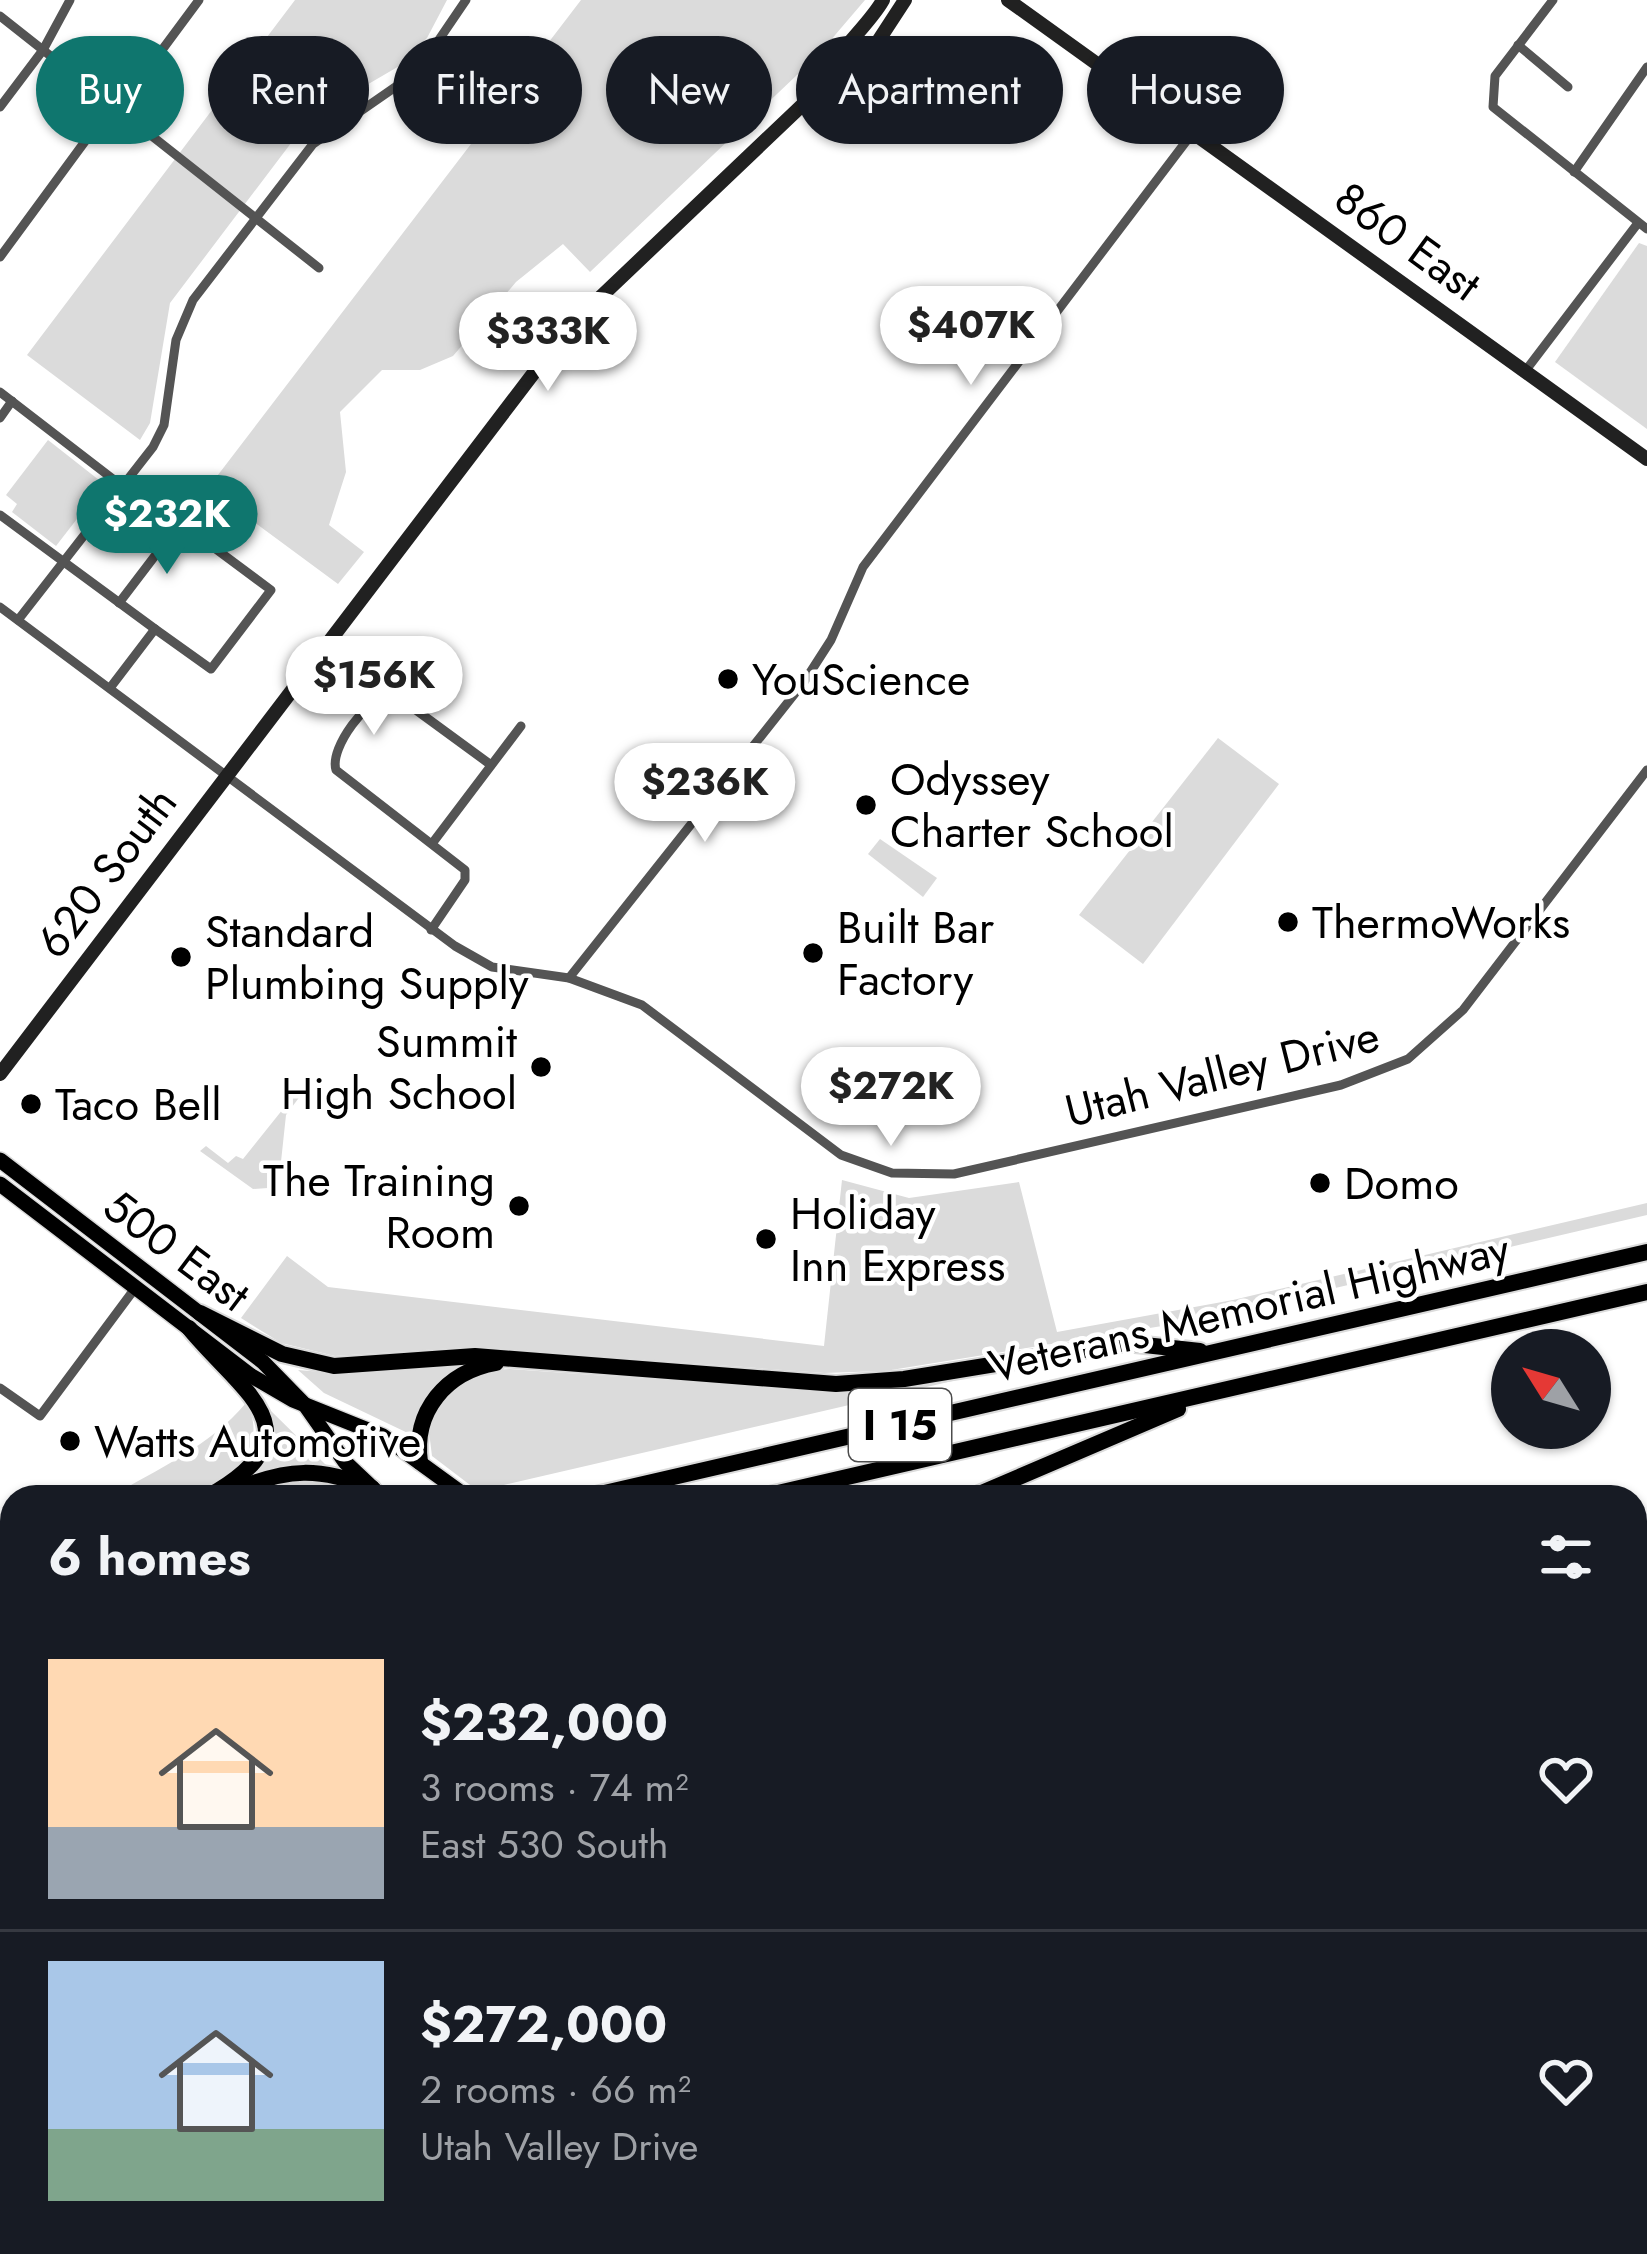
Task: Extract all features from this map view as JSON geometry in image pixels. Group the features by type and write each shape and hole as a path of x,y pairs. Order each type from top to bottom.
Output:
{"highway":[{"name":"Veterans Memorial Highway","path":"639,1485 1647,1252"},
{"name":"Veterans Memorial Highway","path":"813,1485 1647,1292"},
{"path":"195,1321 319,1364 475,1355 836,1384 904,1379 1126,1342 1213,1352"},
{"path":"195,1321 249,1387 264,1419 263,1443 251,1467 226,1485"},
{"path":"421,1462 422,1423 444,1387 478,1367 520,1361"},
{"path":"1000,1485 1223,1390"},
{"path":"249,1485 300,1469 334,1474 359,1485"}],"main road":[{"name":"500 East","path":"0,1160 195,1321 250,1375 305,1405 375,1432 451,1485"},
{"name":"500 East","path":"0,1184 136,1287 195,1321"},
{"name":"500 East","path":"305,1405 341,1458 369,1485"}],"street":[{"path":"51,36 70,0"},
{"path":"173,36 199,0"},
{"path":"18,620 164,425 183,314 314,144 417,72 466,0"},
{"path":"859,36 883,0"},
{"path":"881,36 905,0"},
{"name":"860 East","path":"1009,0 1087,54"},
{"path":"1526,370 1643,226 1493,106 1495,76 1553,0"},
{"path":"0,16 36,44"},
{"path":"1518,45 1568,87"},
{"path":"0,107 36,59"},
{"path":"1574,172 1647,67"},
{"name":"620 South","path":"0,1073 568,332 796,112"},
{"path":"0,257 83,144"},
{"path":"160,144 319,268"},
{"path":"568,978 804,682 863,567 1184,144"},
{"name":"860 East","path":"1212,144 1647,459"},
{"path":"0,392 122,486"},
{"path":"0,418 12,401"},
{"path":"0,514 211,669 271,590 150,500"},
{"path":"119,604 180,523"},
{"name":"Utah Valley Drive","path":"0,607 227,772 431,930 492,967 568,978 642,1005 842,1155 892,1173 954,1174 1341,1085 1408,1059 1463,1010 1647,770"},
{"path":"110,688 154,629"},
{"path":"431,930 466,875 434,842 334,767 336,752 378,696 390,691 491,765"},
{"path":"434,842 521,725"},
{"path":"0,1388 40,1417 136,1287"}],"shaded area":[{"path":"295,0 447,0 428,36 393,36 393,70 369,84 369,36 268,36"},
{"path":"581,0 865,0 834,36 796,36 796,76 772,99 772,36 606,36 606,144 724,144 590,272 563,244 516,282 453,356 420,370 382,370 340,412 346,472 329,525 364,552 338,584 208,488 471,144 582,144 582,36 553,36"},
{"path":"208,115 208,144 290,144 170,303 150,423 140,440 27,355"},
{"path":"1639,243 1647,246 1647,429 1555,362"},
{"path":"48,440 104,484 56,546 12,512 17,504 6,495"},
{"path":"1218,738 1279,784 1143,964 1079,915"},
{"path":"880,839 937,878 923,897 868,854"},
{"path":"307,1079 307,1087 286,1115 280,1171 268,1188 253,1189 200,1151 206,1146 228,1163 236,1156 243,1159"},
{"path":"842,1180 909,1198 1019,1182 1057,1332 1233,1300 1647,1203 1647,1215 1199,1320 885,1371 824,1373 469,1347 335,1356 281,1343 241,1318 287,1256 328,1287 824,1346"},
{"path":"467,1363 416,1420 412,1435 324,1393 298,1370 347,1374"},
{"path":"496,1371 844,1393 974,1376 504,1485 470,1485 432,1456 428,1424 461,1385"},
{"path":"246,1403 253,1436 239,1465 226,1477 213,1485 131,1485 200,1444"},
{"path":"270,1410 327,1466 297,1464 258,1473"},
{"path":"291,1477 331,1485 270,1485"}],"place":[{"name":"YouScience","path":"728,679"},
{"name":"Odyssey Charter School","path":"866,805"},
{"name":"ThermoWorks","path":"1288,922"},
{"name":"Built Bar Factory","path":"813,953"},
{"name":"Standard Plumbing Supply","path":"181,957"},
{"name":"Summit High School","path":"541,1067"},
{"name":"Taco Bell","path":"31,1104"},
{"name":"Domo","path":"1320,1183"},
{"name":"The Training Room","path":"519,1206"},
{"name":"Holiday Inn Express","path":"766,1239"},
{"name":"Watts Automotive","path":"70,1441"}]}
